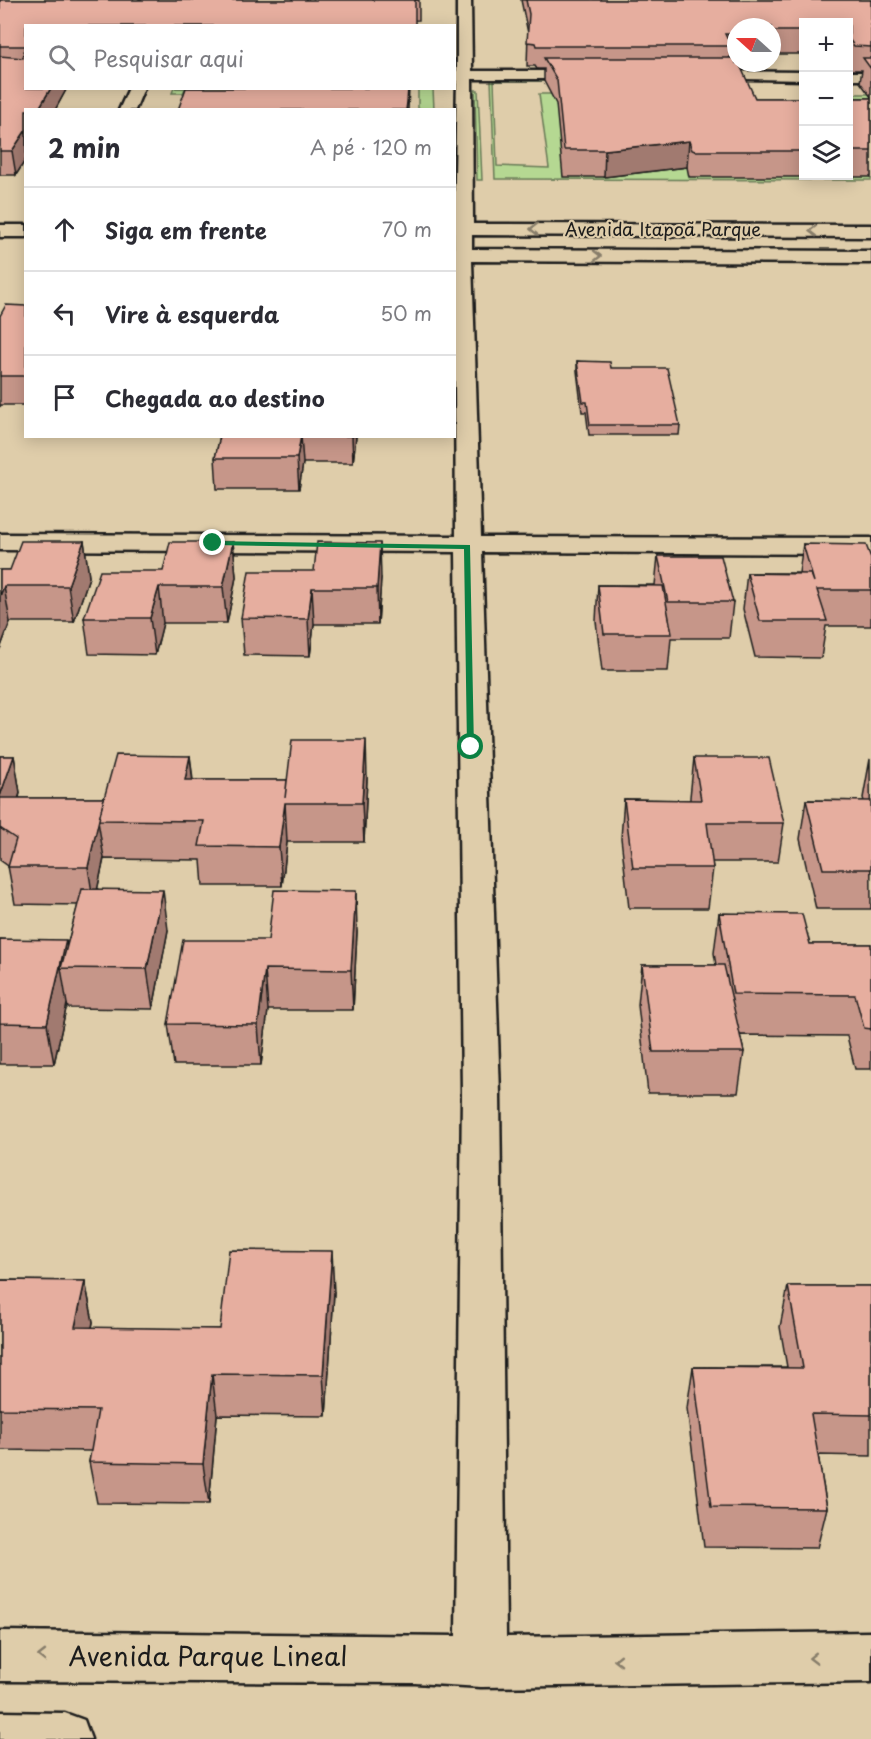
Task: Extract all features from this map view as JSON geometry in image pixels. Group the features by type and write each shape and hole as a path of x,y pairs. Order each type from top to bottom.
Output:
{"street":[{"path":"464,0 460,75 466,179 458,255 468,546 481,1105 481,1662"},
{"path":"460,75 600,75"},
{"path":"684,75 799,76"},
{"path":"853,76 871,76"},
{"path":"128,108 137,90"},
{"name":"Avenida Itapoã Parque","path":"459,229 871,231"},
{"path":"0,231 24,231"},
{"name":"Avenida Itapoã Parque","path":"458,255 871,257"},
{"path":"0,542 468,546 871,546"},
{"name":"Avenida Parque Lineal","path":"0,1656 415,1658 481,1662 871,1657"},
{"path":"0,1738 65,1739"}],"green space":[{"path":"491,80 616,81 494,81 497,166 549,168 539,94 669,94 799,173 799,180 495,179"},
{"path":"173,90 184,90 183,93 172,93"},
{"path":"418,90 433,90 434,108 418,108"},
{"path":"475,90 478,90 482,180 477,180"},
{"path":"853,94 871,94 871,180 853,180"}],"building":[{"path":"0,0 415,0 415,24 24,24 24,46 0,46"},
{"path":"526,0 871,0 871,47 853,45 853,18 799,18 799,31 781,31 781,18 727,18 727,34 725,34 727,46 537,46 536,43 527,42 529,14"},
{"path":"24,52 24,90 50,90 39,108 24,108 24,133 12,151 0,151 0,56 23,58"},
{"path":"544,58 727,58 727,72 743,72 755,98 799,98 799,151 695,151 692,150 689,141 605,150 564,150 557,80"},
{"path":"863,58 871,58 871,69"},
{"path":"185,90 408,90 406,108 179,108"},
{"path":"853,98 871,98 871,151 853,151"},
{"path":"6,305 24,306 24,376 0,376 0,316"},
{"path":"577,361 610,362 611,368 667,368 680,425 590,425 587,402 583,402"},
{"path":"220,438 301,438 297,458 215,458"},
{"path":"21,541 84,541 68,586 4,586 0,596 0,570 10,570"},
{"path":"170,542 233,542 223,587 159,587 150,618 84,618 100,571 163,571"},
{"path":"317,542 380,543 377,588 312,588 308,619 241,618 249,571 314,571"},
{"path":"803,544 866,545 871,558 871,590 817,590 827,621 760,621 747,573 811,574 814,582"},
{"path":"658,556 721,556 733,602 668,602"},
{"path":"598,585 663,586 672,634 604,634"},
{"path":"292,740 366,740 362,803 285,803 279,847 199,846 204,821 98,820 116,755 190,756 185,780 287,780 285,798"},
{"path":"0,756 14,756 0,796"},
{"path":"694,758 769,758 784,823 707,823 713,868 633,868 624,799 701,800"},
{"path":"0,798 104,798 88,867 8,867 16,839 0,828"},
{"path":"806,800 871,801 871,869 823,869"},
{"path":"82,889 163,890 147,969 61,968"},
{"path":"274,890 356,891 351,970 265,969 258,1025 168,1024 183,940 268,940"},
{"path":"719,913 802,914 810,944 871,944 871,1029 864,1028 855,995 733,994"},
{"path":"0,939 66,940 47,1024 0,1023"},
{"path":"642,965 724,965 744,1052 653,1052"},
{"path":"229,1250 332,1251 323,1375 212,1374 203,1464 89,1462 98,1410 0,1409 0,1280 85,1281 75,1327 220,1329"},
{"path":"788,1286 871,1286 871,1415 811,1414 827,1508 711,1507 693,1367 803,1368"}],"route":[{"path":"213,543 468,546 471,747"}]}
